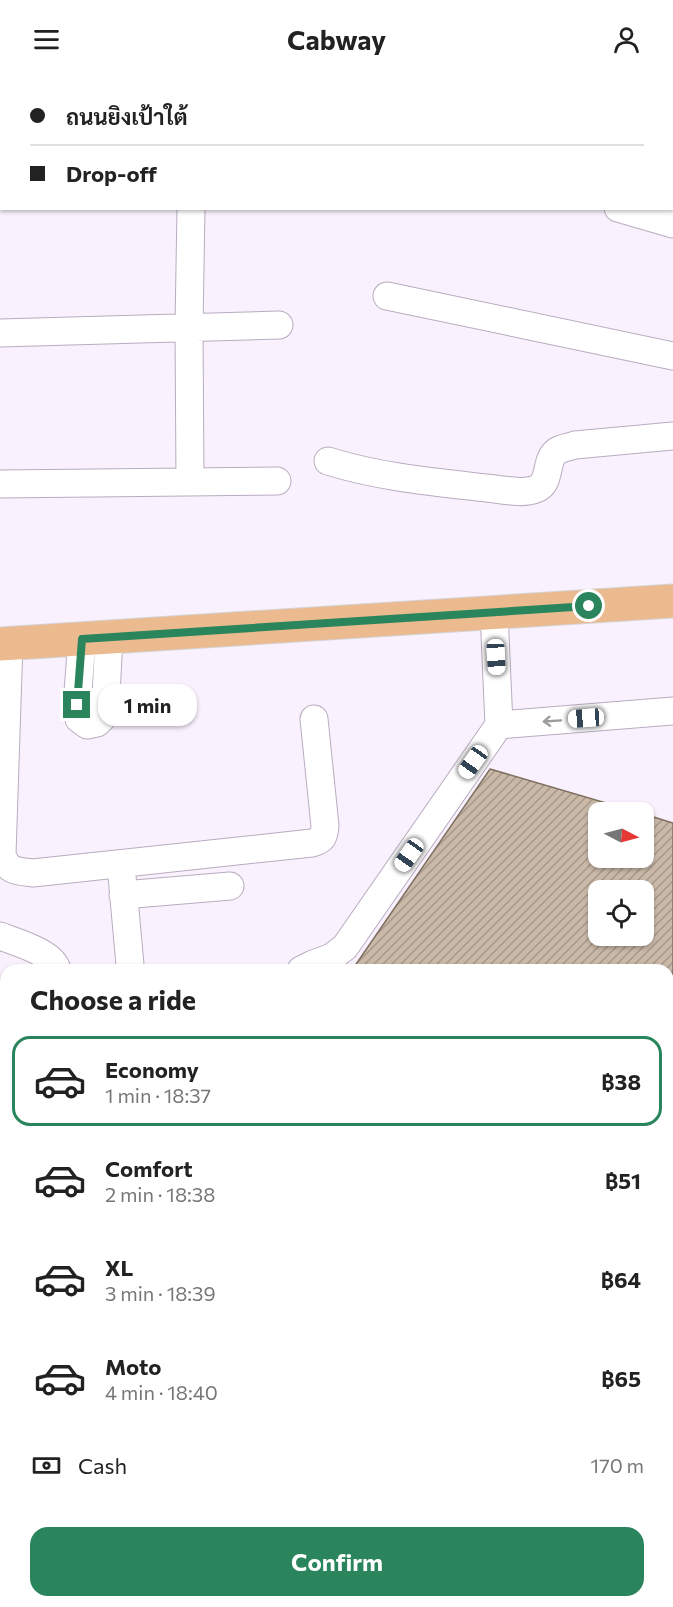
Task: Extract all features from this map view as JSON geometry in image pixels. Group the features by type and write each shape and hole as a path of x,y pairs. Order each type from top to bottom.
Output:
{"main road":[{"path":"5,644 673,601"}],"street":[{"path":"190,482 191,210"},
{"path":"625,210 673,224"},
{"path":"387,296 673,356"},
{"path":"0,333 279,325"},
{"path":"328,461 430,482 523,492 540,487 545,480 550,461 556,452 565,448 673,436"},
{"path":"0,484 277,480"},
{"path":"313,964 332,957 345,947 499,725 494,612"},
{"path":"5,644 2,855 5,864 13,870 33,873 312,843 320,840 323,837 325,826 314,719"},
{"path":"499,725 673,711"},
{"path":"122,863 130,964"},
{"path":"123,895 230,885"},
{"path":"0,936 46,956 56,964"}],"building":[{"path":"490,769 602,802 588,802 588,868 654,868 654,817 673,823 673,964 356,964"}],"route":[{"path":"77,705 82,639 589,606"}]}
